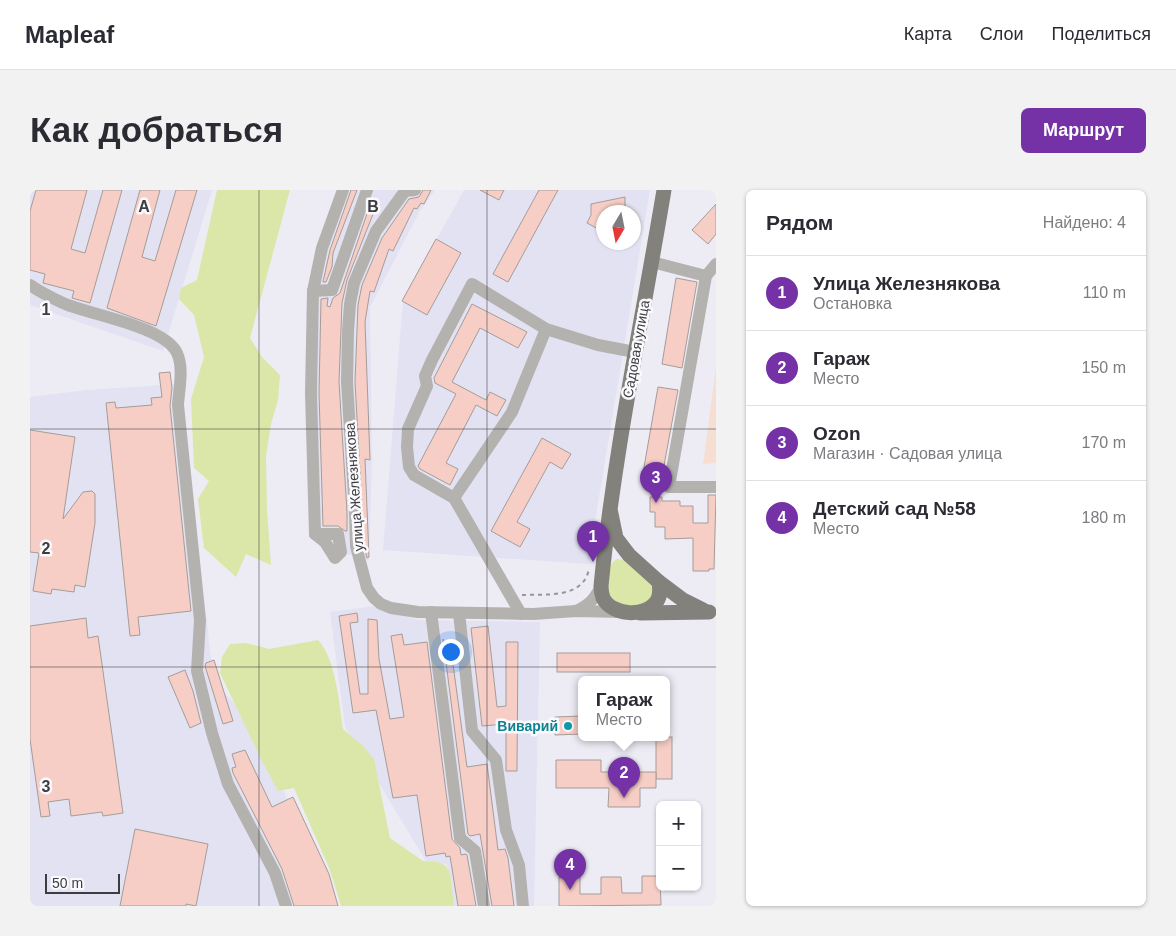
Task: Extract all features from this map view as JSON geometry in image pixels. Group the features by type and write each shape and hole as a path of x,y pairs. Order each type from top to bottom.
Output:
{"main road":[{"name":"Садовая улица","path":"596,566 610,509 635,352 664,190"},
{"path":"610,509 616,538 629,555 659,582 683,600 712,612"},
{"path":"629,555 615,555 596,566 603,598 611,606 624,612 712,612"},
{"path":"640,612 651,608 657,601 660,593 659,582"}],"street":[{"path":"315,534 311,393 313,291 322,248 343,190"},
{"path":"313,291 332,290 367,190"},
{"name":"улица Железнякова","path":"415,190 405,191 376,231 354,283 350,304 347,382 356,546 366,588 380,604 391,608 431,612 460,614 624,612"},
{"path":"652,262 706,276"},
{"path":"716,264 706,276 669,488 716,487"},
{"path":"521,614 454,498 414,475 409,467 408,429 426,386 425,376 472,284 546,329 598,344 635,352"},
{"path":"30,285 64,304 162,337 177,353 180,383 178,406 200,620 197,670 212,733 228,784 275,873 286,906"},
{"path":"454,498 512,412 546,329"},
{"path":"576,612 595,598 600,586"},
{"path":"431,612 460,838 475,850 484,906"},
{"path":"460,614 472,731 496,760 506,830 519,865 523,906"}],"path":[{"path":"521,595 570,592 582,584 596,566"}],"shaded area":[{"path":"30,190 212,190 163,351 30,305"},
{"path":"337,190 435,190 420,211 370,307 372,462 369,561 332,549 313,532 319,245"},
{"path":"464,190 650,190 641,244 641,205 596,205 596,250 640,250 588,564 383,550 403,300"},
{"path":"716,367 716,463 703,464"},
{"path":"179,384 214,683 252,720 321,875 331,906 30,906 30,397 86,390"},
{"path":"375,606 418,620 540,622 534,906 454,906 447,864 429,866 345,727 330,612"}],"green space":[{"path":"217,190 290,190 250,338 262,357 280,375 278,400 271,424 266,456 271,565 246,554 236,577 204,548 198,499 209,481 194,468 191,399 204,357 194,315 179,299 181,288 197,280"},
{"path":"617,559 626,560 654,585 654,592 647,603 626,606 613,600 608,595 608,570"},
{"path":"318,640 329,658 333,670 343,729 363,746 374,759 390,838 423,861 438,862 446,866 450,873 454,906 341,906 330,870 294,788 278,791 262,761 220,673 222,657 230,644 246,643 269,649"}],"building":[{"path":"36,190 87,190 71,249 85,253 103,190 122,190 90,303 72,298 74,291 43,283 45,274 30,270 30,211"},
{"path":"140,190 160,190 142,257 155,261 176,190 197,190 156,326 107,308"},
{"path":"351,190 357,190 333,253 332,267 326,282 323,282 330,250"},
{"path":"423,190 431,190 424,204 421,203 417,209 414,208 393,251 389,249 374,292 370,291 365,322 370,460 365,459 369,557 367,558 364,545 355,382 358,305 362,285 382,238 409,199 419,197"},
{"path":"480,190 504,190 499,200"},
{"path":"539,190 558,190 508,282 493,274"},
{"path":"625,197 625,205 596,205 596,228 587,223 591,215 591,204"},
{"path":"371,202 377,204 347,280 342,303 339,382 347,512 347,531 345,531 338,526 323,526 319,393 321,299 328,298 327,306 330,307 333,298 340,293"},
{"path":"716,204 716,234 708,244 692,230"},
{"path":"436,239 461,253 427,315 402,301"},
{"path":"676,278 697,282 682,368 662,364"},
{"path":"472,304 527,332 518,348 480,328 452,382 486,400 490,392 506,400 497,416 476,405 446,463 458,469 450,485 420,469 418,466 456,394 435,383 434,378"},
{"path":"170,372 172,388 170,406 191,611 138,617 140,635 130,636 106,403 115,402 116,408 152,405 151,398 162,397 159,373"},
{"path":"658,387 678,390 662,476 643,473"},
{"path":"30,430 75,437 63,519 83,492 92,491 95,494 95,523 85,587 75,585 74,592 52,589 51,594 33,591 39,553 30,552"},
{"path":"542,438 571,454 562,469 550,462 517,522 530,529 520,547 491,531"},
{"path":"708,495 716,495 714,569 709,569 709,571 693,571 693,538 665,539 665,527 655,527 655,512 650,512 650,497 662,497 662,501 680,501 680,506 693,506 693,523 708,523"},
{"path":"357,613 358,622 350,623 360,694 368,694 368,619 377,620 379,659 390,719 404,717 391,636 402,634 404,645 427,642 452,839 460,848 461,855 467,855 476,906 458,906 450,856 446,857 445,853 426,856 417,795 393,798 376,710 353,713 339,616"},
{"path":"86,618 88,638 98,636 123,813 103,816 102,812 71,816 69,799 48,802 50,816 41,817 30,739 30,626"},
{"path":"488,626 497,707 506,706 506,642 518,642 517,771 506,771 506,724 482,726 471,628"},
{"path":"557,653 630,653 630,672 557,672"},
{"path":"452,657 467,767 487,764 498,850 505,849 508,858 514,906 492,906 480,834 470,836 468,834 445,658"},
{"path":"214,660 233,721 223,724 205,666 206,663"},
{"path":"185,670 193,691 201,723 190,728 168,677"},
{"name":"Виварий","path":"578,716 578,734 555,735 555,717"},
{"path":"670,737 672,737 672,779 656,779 656,741 670,741"},
{"path":"245,750 272,807 293,797 329,874 338,906 294,906 282,869 233,773 232,768 236,767 232,754"},
{"path":"556,760 601,760 601,772 656,772 656,788 640,788 640,807 608,807 609,788 556,788"},
{"path":"135,829 208,844 196,906 186,904 186,906 120,906"},
{"path":"642,876 656,876 656,891 661,891 661,905 559,906 559,877 580,877 580,894 601,894 601,877 621,877 622,893 642,893"}],"place":[{"name":"Ozon","path":"656,503"},
{"name":"Улица Железнякова","path":"593,562"},
{"name":"Виварий","path":"568,726"},
{"name":"Гараж","path":"624,798"},
{"name":"Детский сад №58","path":"570,890"}]}
